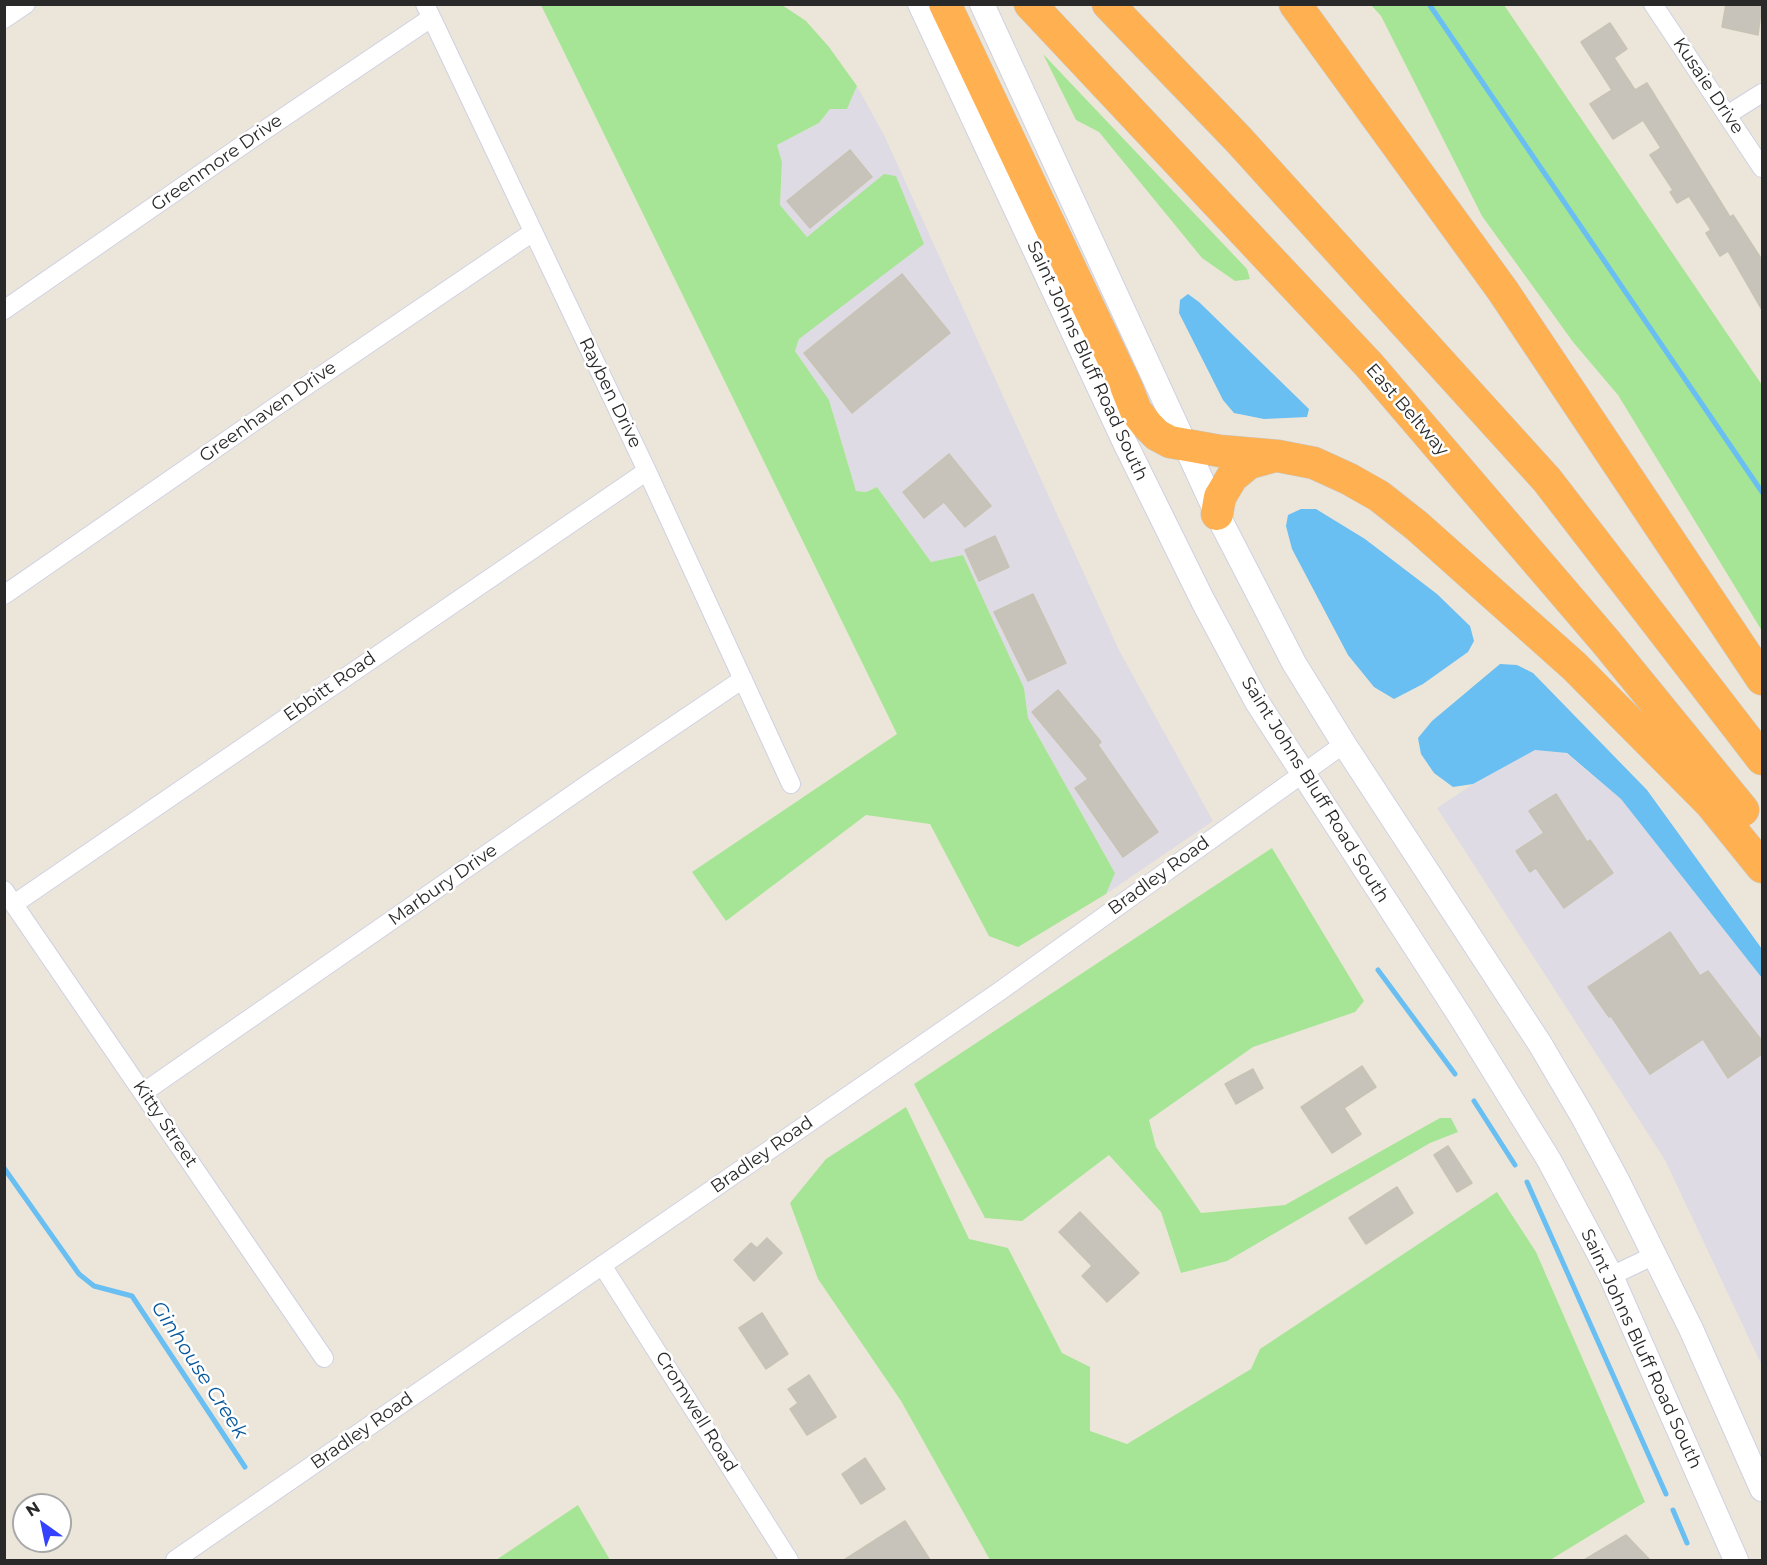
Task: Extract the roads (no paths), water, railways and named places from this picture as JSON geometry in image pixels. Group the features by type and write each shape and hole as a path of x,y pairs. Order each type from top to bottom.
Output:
{"highway":[{"path":"945,4 1136,411 1157,435 1170,442 1220,452 1278,456 1314,463 1379,496 1417,526 1574,666 1711,804 1762,867"},
{"name":"East Beltway","path":"1030,4 1369,365 1606,642 1762,835"},
{"path":"1108,4 1238,139 1547,480 1762,759"},
{"path":"1295,4 1503,291 1762,679"},
{"path":"1216,514 1225,486 1239,470 1260,459 1278,456"}],"main road":[{"name":"Saint Johns Bluff Road South","path":"920,4 1152,497 1252,692 1301,773 1548,1160 1611,1276 1736,1560"},
{"path":"982,4 1216,514 1294,663 1344,744 1540,1044 1583,1117 1691,1329 1762,1489"}],"street":[{"path":"4,19 26,4"},
{"name":"Kusaie Drive","path":"1653,4 1762,168"},
{"name":"Rayben Drive","path":"428,11 647,471 791,784"},
{"name":"Greenmore Drive","path":"4,310 247,142 428,11"},
{"path":"1727,115 1762,93"},
{"name":"Greenhaven Drive","path":"4,595 533,232"},
{"name":"Ebbitt Road","path":"9,897 647,471"},
{"name":"Marbury Drive","path":"144,1092 743,679"},
{"name":"Bradley Road","path":"176,1560 1000,991 1344,744"},
{"name":"Kitty Street","path":"9,897 324,1358"},
{"path":"1611,1276 1655,1255"},
{"name":"Cromwell Road","path":"602,1265 789,1560"}],"water":[{"path":"1188,294 1309,409 1307,417 1264,419 1234,413 1223,400 1179,313 1180,300"},
{"path":"1301,509 1316,509 1365,539 1437,594 1470,626 1474,641 1468,652 1423,684 1394,699 1374,687 1348,655 1292,549 1286,526 1288,515"},
{"path":"1500,664 1517,665 1533,673 1647,790 1762,949 1762,978 1621,799 1567,753 1535,750 1473,784 1453,787 1434,773 1421,754 1418,738 1432,721"}],"waterway":[{"path":"1429,4 1762,492"},
{"path":"1378,970 1455,1074"},
{"path":"1474,1101 1515,1165"},
{"name":"Ginhouse Creek","path":"4,1168 79,1274 94,1286 132,1296 245,1467"},
{"path":"1527,1182 1666,1494"},
{"path":"1673,1510 1687,1543"}]}
